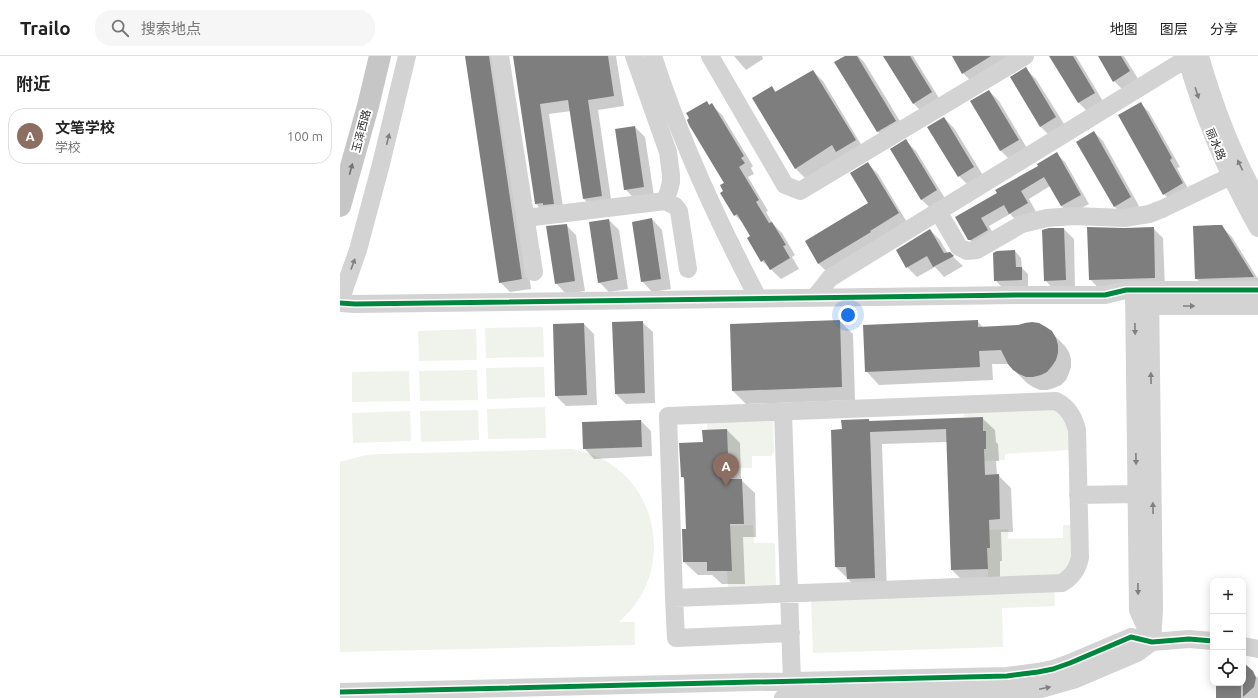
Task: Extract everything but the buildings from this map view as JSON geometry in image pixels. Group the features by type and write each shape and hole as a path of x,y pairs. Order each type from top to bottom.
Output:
{"main road":[{"name":"玉泽西路","path":"340,206 380,56"}],"street":[{"path":"407,56 382,164 358,250 340,302 1105,295 1126,290 1142,298 1258,306"},
{"path":"500,56 534,272"},
{"path":"634,56 668,152 671,182 665,201"},
{"path":"653,56 674,116 694,165 734,252 758,298"},
{"path":"710,56 784,186 800,191 1025,56"},
{"path":"815,297 830,278 1191,57"},
{"name":"丽水路","path":"1191,57 1201,105 1213,137 1230,176 1258,228"},
{"name":"丽水路","path":"1191,57 1214,100 1225,132 1258,200"},
{"path":"938,211 959,248 972,251 977,250 1022,224 1047,218 1074,216 1124,218 1149,214 1230,176"},
{"path":"525,218 665,201 675,206 679,211 688,269"},
{"path":"1142,298 1258,290"},
{"path":"1142,298 1137,494 1138,610 1152,642"},
{"path":"1142,298 1154,609 1152,642"},
{"path":"674,598 1062,583 1072,575 1076,569 1080,557 1076,424 1066,408 1056,401 668,416 674,598 676,638 791,633"},
{"path":"783,412 792,681"},
{"path":"1078,495 1137,494"},
{"path":"340,692 1023,675 1070,664 1131,637 1152,642 1189,639 1210,641"},
{"path":"783,698 975,696 1025,691 1058,685 1076,679 1137,653 1152,642"},
{"path":"1246,647 1258,649"}],"shaded area":[{"path":"543,327 544,357 486,358 485,328"},
{"path":"476,329 477,360 419,361 418,331"},
{"path":"544,367 545,397 487,399 486,368"},
{"path":"477,370 478,400 420,401 419,371"},
{"path":"409,371 410,401 352,402 352,372"},
{"path":"545,407 546,438 488,439 487,409"},
{"path":"478,410 479,440 421,442 420,411"},
{"path":"1057,410 1069,420 1070,450 1005,454 1005,460 984,461 986,431 983,431 983,417 964,417 964,411"},
{"path":"410,411 411,441 353,443 352,413"},
{"path":"707,418 773,420 774,452 771,456 752,456 752,468 729,468 727,429 707,430"},
{"path":"572,449 600,458 624,474 636,488 645,504 651,521 654,539 650,575 638,600 619,622 635,622 635,645 340,652 340,462 366,455 382,454"},
{"path":"753,525 754,543 775,543 776,585 728,587 727,571 732,570 730,526"},
{"path":"1063,525 1072,525 1072,562 1060,575 988,577 987,548 990,548 989,530 1008,529 1008,539 1063,538"},
{"path":"1054,590 1055,606 1002,608 1003,647 813,653 811,598"}],"cycle path":[{"path":"340,303 1105,295 1126,290 1258,290"},
{"path":"340,692 1007,676 1053,669 1131,637 1152,642 1189,639 1210,641"}],"place":[{"name":"文笔学校","path":"726,486"}]}
